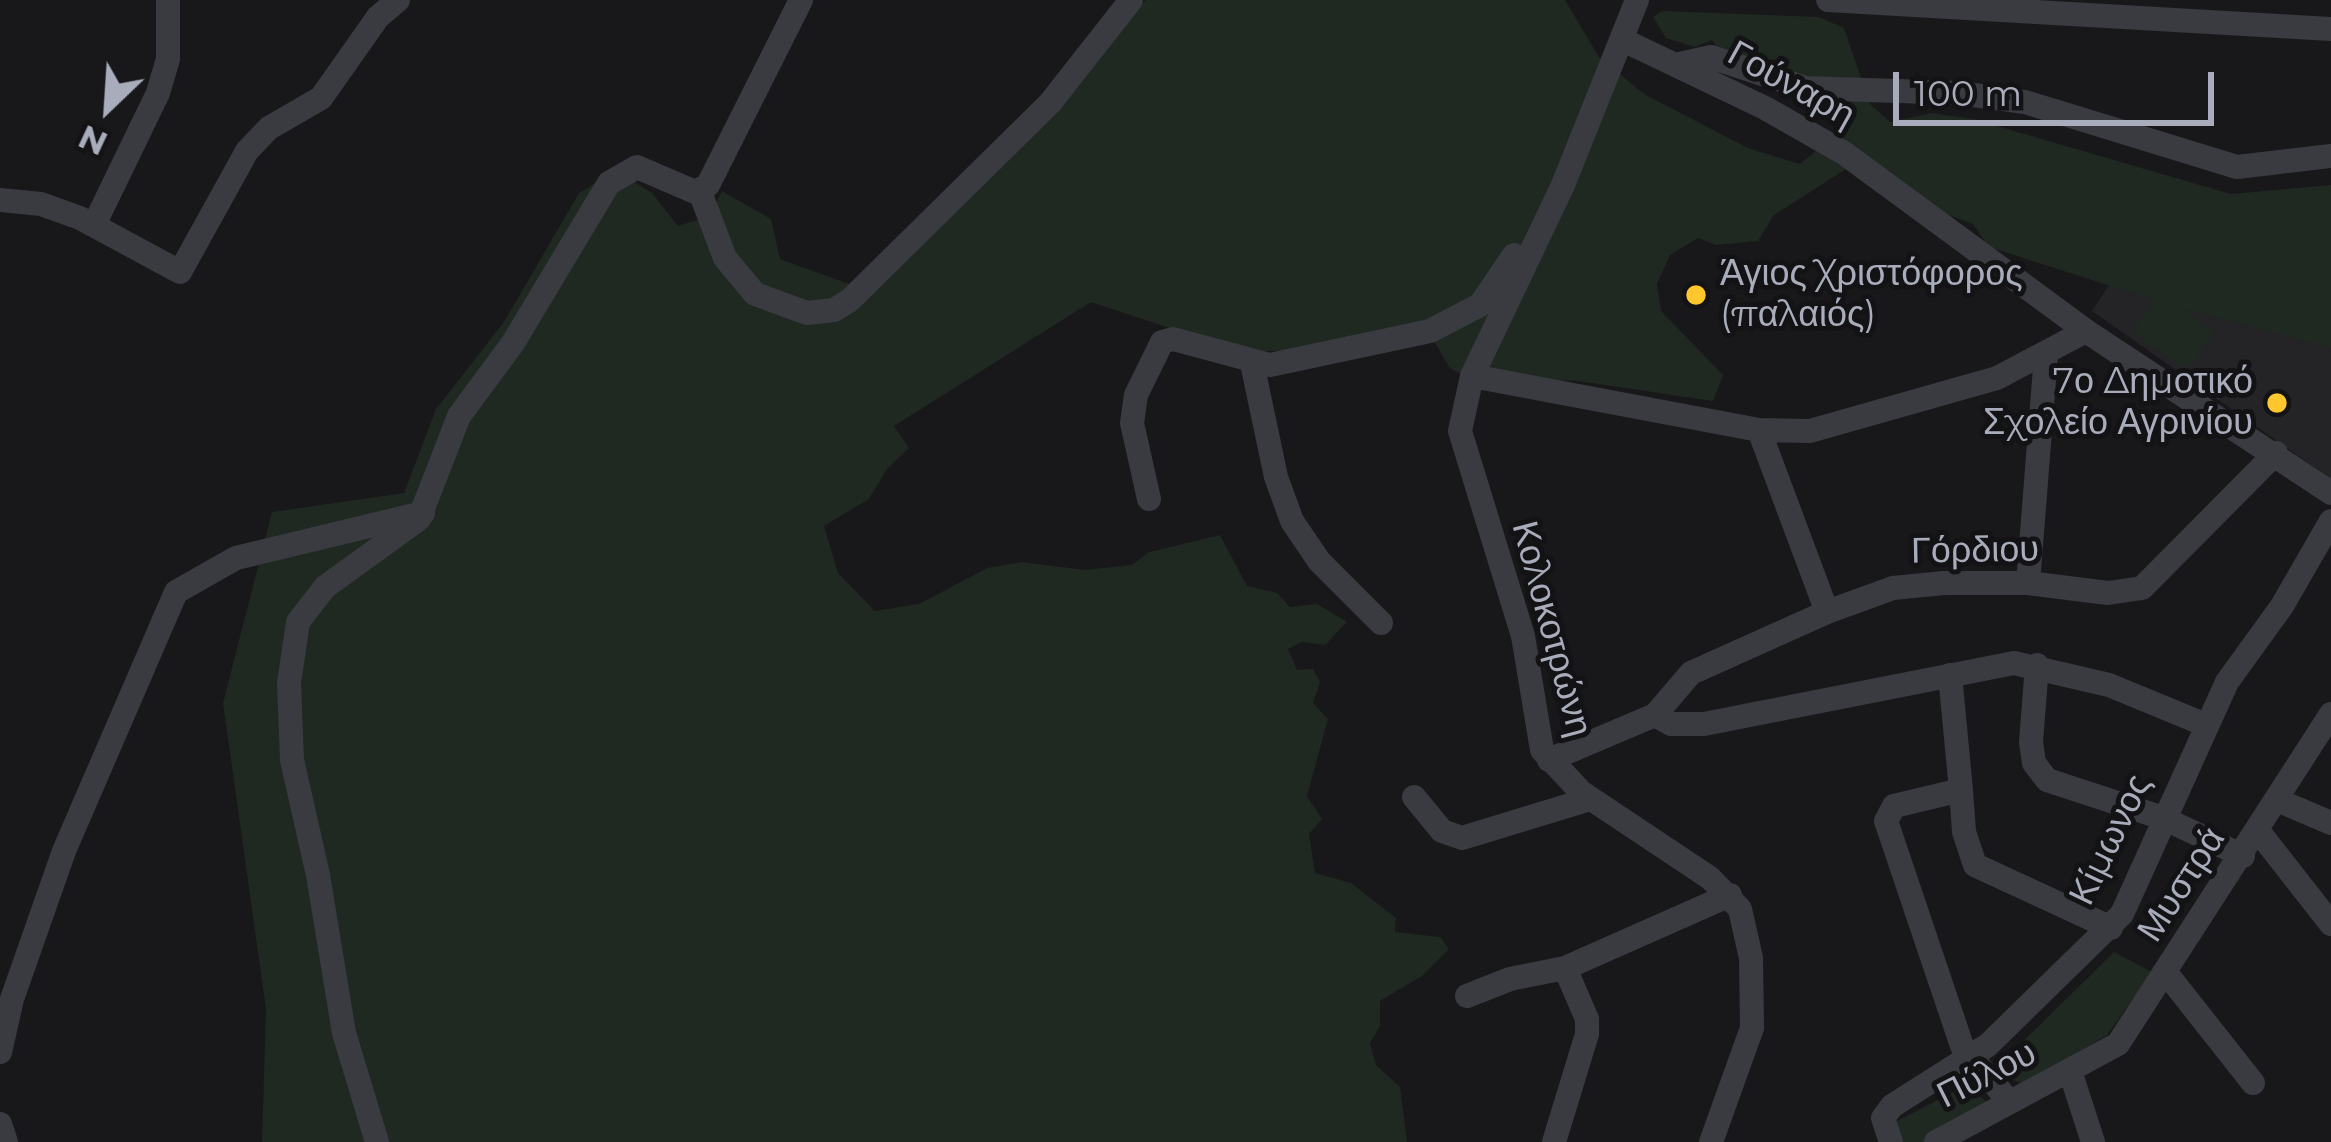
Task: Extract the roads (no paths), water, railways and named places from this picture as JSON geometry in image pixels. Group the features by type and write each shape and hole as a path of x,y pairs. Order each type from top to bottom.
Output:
{"street":[{"path":"94,225 166,70 168,0"},
{"path":"0,200 41,204 94,225 181,272 248,151 269,128 321,98 378,17 398,0"},
{"path":"700,192 708,185 801,0"},
{"path":"376,1142 344,1033 318,874 292,760 292,644 310,602 413,528 423,513 458,416 513,343 605,188 637,167 700,192 725,258 755,294 794,310 834,310 850,300 1050,103 1131,0"},
{"name":"Κολοκοτρώνη","path":"1637,0 1576,152 1472,376 1460,420 1463,451 1522,636 1538,741 1549,760 1590,799 1730,895"},
{"path":"1828,0 2175,10 2331,29"},
{"name":"Γούναρη","path":"1623,40 1844,153 2086,331 2331,493"},
{"path":"1675,64 1711,57 1805,88 1959,92 2025,102 2237,167 2331,156"},
{"path":"1149,499 1132,423 1136,395 1155,348 1173,339 1252,363 1291,362 1412,335 1468,314 1503,276 1552,173 1576,152"},
{"path":"1472,376 1759,430 1838,427 1996,378 2086,331"},
{"path":"2029,583 2046,355"},
{"path":"1252,363 1276,477 1292,521 1319,561 1381,623"},
{"path":"1759,430 1827,611"},
{"name":"Γόρδιου","path":"1549,760 1654,715 1690,673 1827,611 1910,585 2029,583 2108,593 2142,588 2276,454"},
{"path":"0,1052 12,999 64,851 176,592 236,558 423,513"},
{"name":"Κίμωνος","path":"1887,1133 1892,1106 1970,1059 2111,928 2234,671 2282,606 2331,521"},
{"path":"1654,715 1671,724 1704,724 2001,664 2038,665 2109,685 2206,725"},
{"path":"2038,665 2031,742 2040,773 2057,786 2163,818 2243,856"},
{"path":"1950,675 1964,832 1975,865 2111,928"},
{"name":"Μυστρά","path":"2071,1074 2118,1044 2331,714"},
{"path":"1961,790 1894,806 1886,821 1970,1059 2008,1099"},
{"path":"1414,797 1442,831 1462,838 1590,799"},
{"path":"2277,800 2331,823"},
{"path":"2259,832 2331,924"},
{"path":"1468,996 1510,979 1565,968 1730,895 1740,909 1751,958 1752,1028 1711,1142"},
{"path":"1554,1142 1587,1034 1587,1018 1565,968"},
{"path":"2167,974 2253,1083"},
{"name":"Πύλου","path":"1936,1142 2008,1099 2071,1074 2093,1142"},
{"path":"0,1124 6,1142"}],"place":[{"name":"Άγιος Χριστόφορος (παλαιός)","path":"1696,295"},
{"name":"7ο Δημοτικό Σχολείο Αγρινίου","path":"2277,403"}]}
